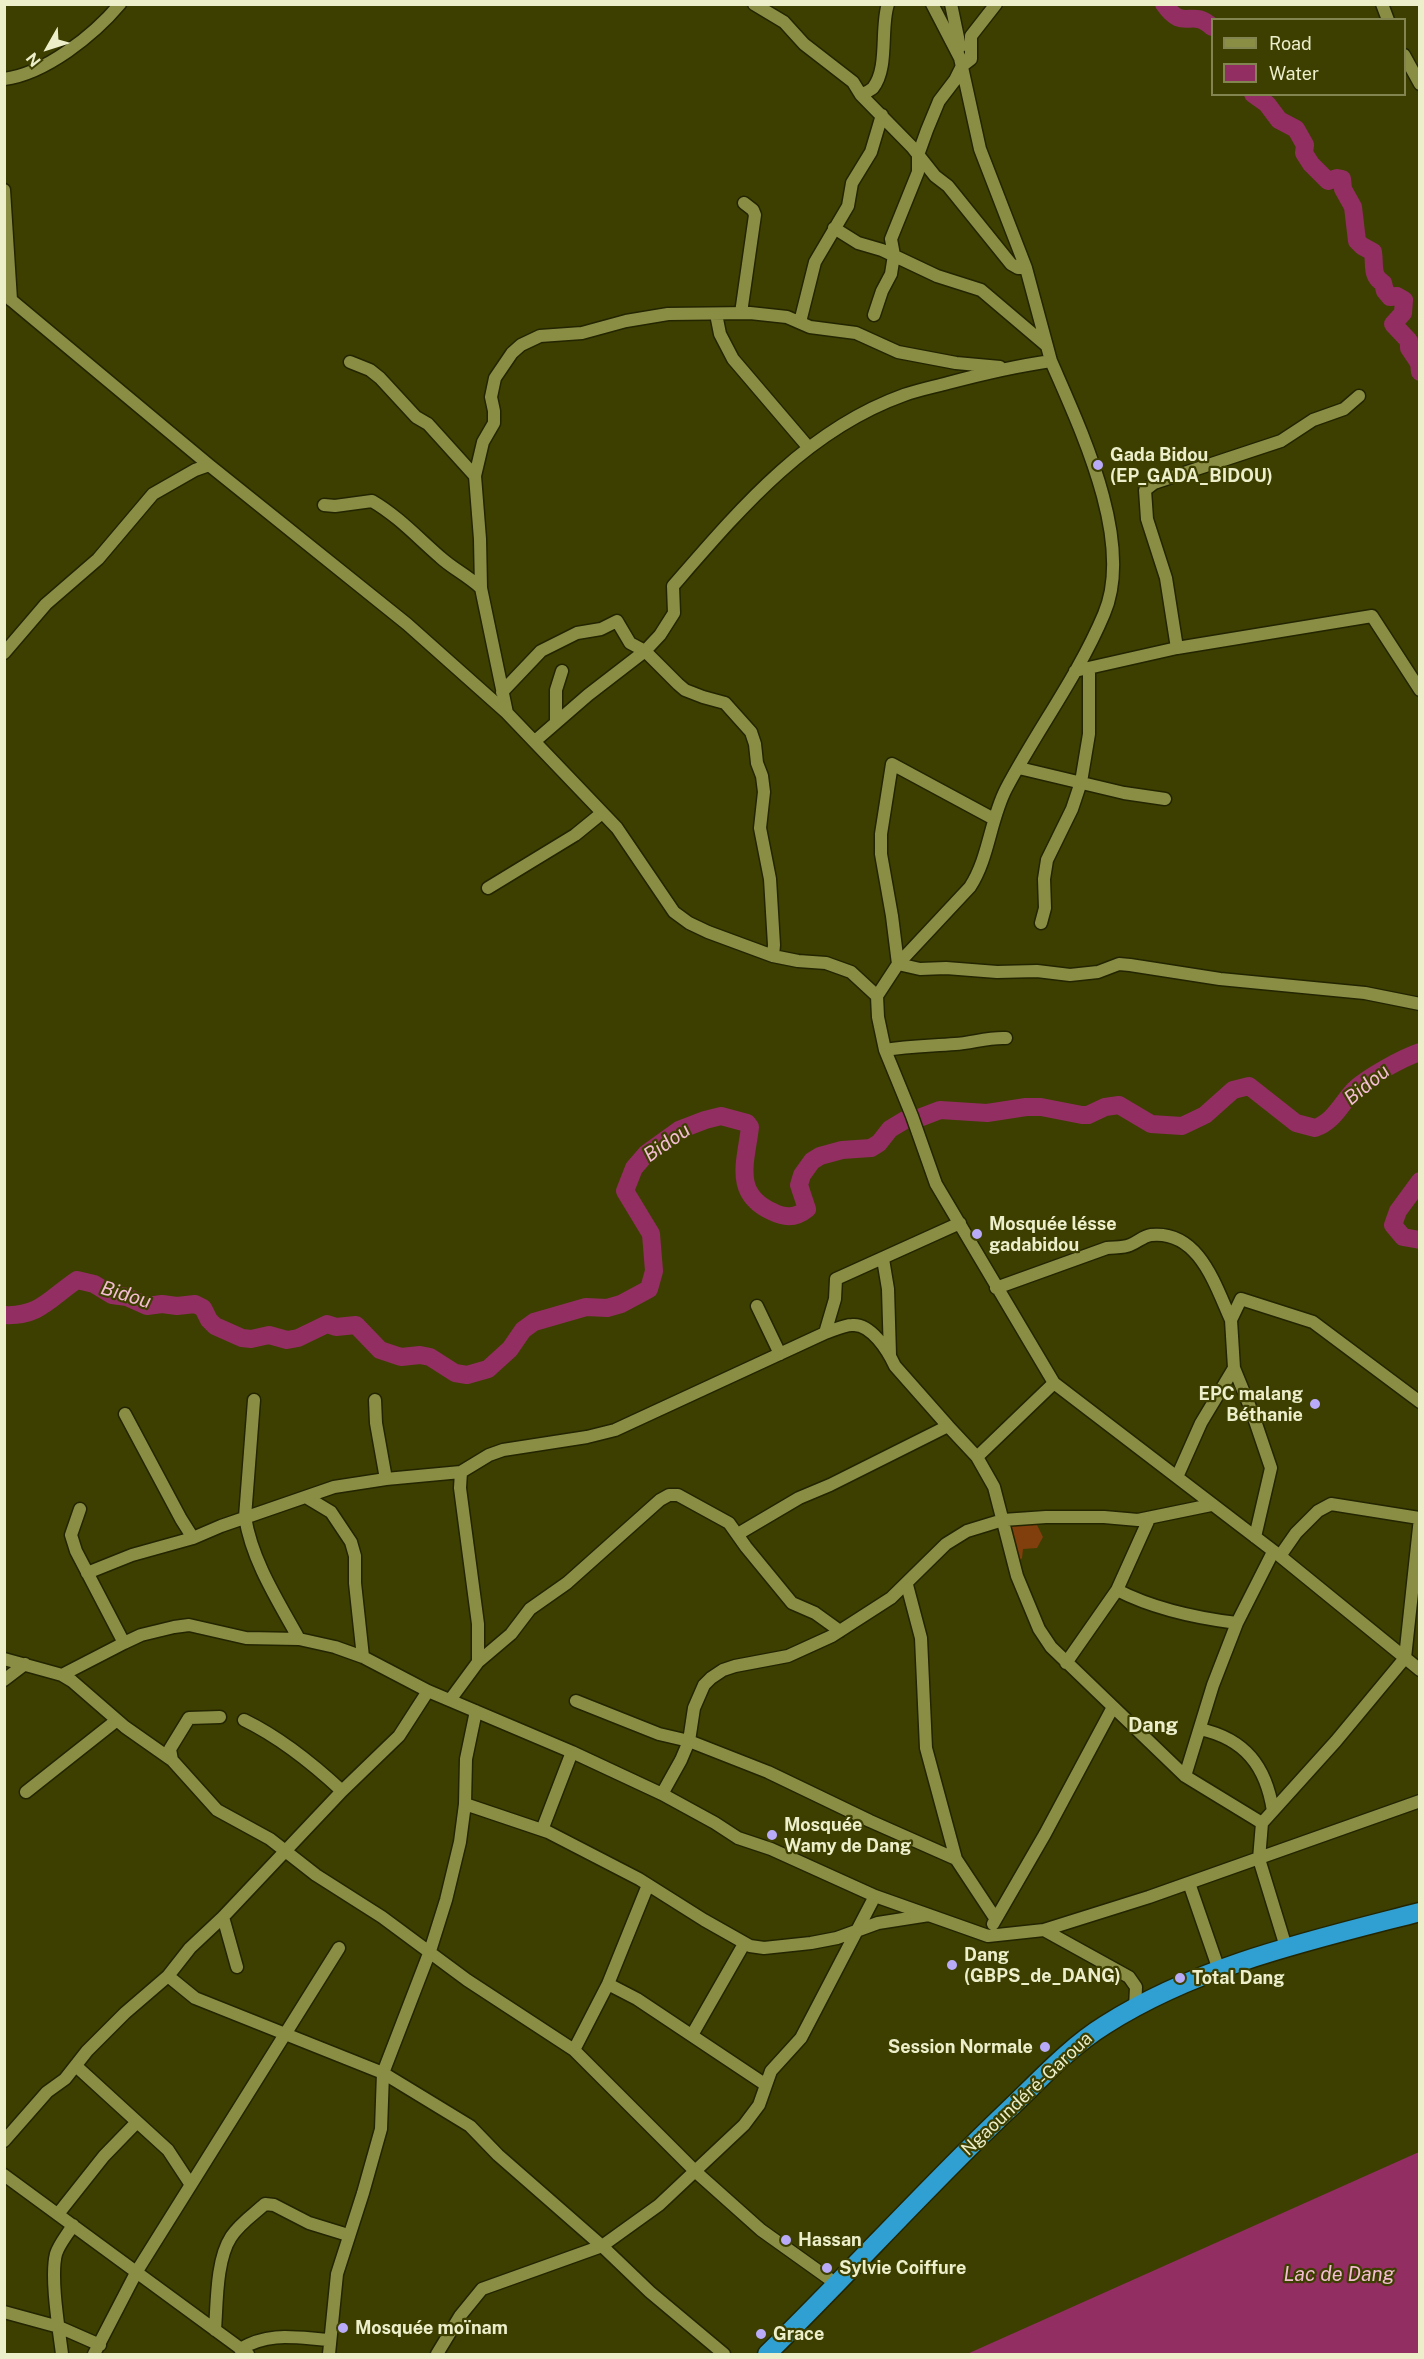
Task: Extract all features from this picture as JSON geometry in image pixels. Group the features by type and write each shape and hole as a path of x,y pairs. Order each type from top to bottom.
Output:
{"highway":[{"name":"Ngaoundéré-Garoua","path":"767,2355 838,2285 968,2148 1078,2043 1106,2024 1163,1993 1219,1970 1286,1947 1419,1912"}],"street":[{"path":"4,79 27,75 67,51 103,24 120,4"},
{"path":"754,4 784,22 804,44 853,82 861,95 882,115 935,176 951,189 959,202 1011,264 1015,267 1026,268"},
{"path":"861,95 873,88 882,64 884,19 888,4"},
{"path":"932,4 962,66 980,149 1026,268 1051,361 1075,417 1111,527 1112,582 1105,612 1075,671 1006,789 994,819 978,875 970,887 898,964 877,996 878,1017 885,1050 936,1184 1054,1383 1276,1554 1419,1670"},
{"path":"874,315 882,291 891,274 894,255 891,240 918,172 918,155 939,101 955,80 962,66 963,53 957,40 951,4"},
{"path":"962,66 971,59 971,36 996,4"},
{"path":"1406,59 1419,84"},
{"path":"800,322 815,262 848,206 852,183 871,152 882,115"},
{"path":"4,190 8,297 209,465 407,624 507,713 628,842 662,899 674,912 688,923 708,932 773,956 826,963 851,972 877,996"},
{"path":"741,313 754,215 753,210 744,203"},
{"path":"834,228 858,243 894,255 937,276 981,290 1047,346"},
{"path":"507,713 481,588 475,476 483,441 494,423 491,397 495,378 512,353 521,345 540,336 582,333 668,314 741,313 787,317 810,327 856,333 898,352 956,363 1007,368"},
{"path":"716,314 720,334 734,359 809,448"},
{"path":"535,741 556,721 645,651 671,622 674,614 673,586 741,508 785,466 828,433 904,395 1007,368 1051,361"},
{"path":"350,362 370,370 380,378 416,417 436,432 475,476"},
{"path":"1177,648 1166,578 1147,519 1145,490 1154,483 1281,441 1313,420 1344,409 1359,396"},
{"path":"4,653 46,604 98,559 153,494 181,477 209,465"},
{"path":"324,505 335,506 372,501 405,525 441,558 466,574 481,588"},
{"path":"1075,671 1177,648 1372,616 1419,690"},
{"path":"502,692 536,654 577,633 601,629 614,621 619,622 630,643 645,651 685,690 720,701 730,707 747,726 753,738 764,792 760,828 770,879 773,956"},
{"path":"1041,923 1045,902 1045,867 1072,809 1081,782 1089,734 1089,668"},
{"path":"556,721 556,690 562,672"},
{"path":"898,964 881,854 881,834 892,764 994,819"},
{"path":"1019,768 1124,793 1165,799"},
{"path":"488,888 575,834 602,813"},
{"path":"898,964 920,969 1037,971 1070,975 1098,972 1119,964 1220,979 1365,993 1419,1004"},
{"path":"885,1050 1006,1038"},
{"path":"825,1333 834,1306 836,1279 960,1223"},
{"path":"996,1288 1107,1248 1126,1247 1146,1236 1158,1235 1180,1240 1194,1250 1213,1281 1231,1320 1234,1368 1271,1468 1255,1538"},
{"path":"883,1259 888,1289 890,1355"},
{"path":"1231,1320 1241,1299 1313,1322 1419,1402"},
{"path":"757,1306 780,1354"},
{"path":"87,1573 132,1555 193,1538 245,1517 334,1487 386,1479 461,1473 489,1455 503,1450 587,1437 615,1430 825,1333 858,1325 873,1334 890,1355 895,1366 977,1456 994,1487 1017,1576 1027,1604 1051,1647 1185,1776 1262,1822"},
{"path":"1177,1477 1201,1423 1234,1368"},
{"path":"977,1456 1054,1383"},
{"path":"254,1400 245,1517 248,1536 299,1639"},
{"path":"375,1400 376,1423 386,1479"},
{"path":"125,1414 193,1538"},
{"path":"738,1534 799,1498 948,1426"},
{"path":"461,1473 460,1488 478,1624 478,1662"},
{"path":"450,1700 478,1662 511,1634 537,1604 567,1582 660,1500 669,1495 678,1495 732,1525 792,1603 815,1612 840,1631"},
{"path":"306,1497 332,1512 351,1542 355,1556 363,1657"},
{"path":"1185,1776 1213,1685 1237,1623 1276,1554 1310,1518 1331,1504 1419,1518 1417,1580 1405,1658 1342,1734 1262,1822 1259,1859 1286,1947"},
{"path":"662,1794 681,1760 689,1741 694,1708 704,1685 711,1678 735,1666 788,1656 805,1650 840,1631 907,1585 946,1544 967,1531 1003,1520 1061,1517 1149,1519 1211,1505"},
{"path":"80,1509 71,1535 76,1551 124,1643"},
{"path":"1066,1663 1117,1590 1149,1519"},
{"path":"907,1585 921,1638 926,1748 956,1859 995,1918"},
{"path":"1117,1590 1135,1599 1172,1610 1237,1623"},
{"path":"62,1675 141,1635 189,1625 246,1638 299,1639 335,1647 363,1657 428,1691 572,1752 662,1794 716,1822 738,1838 771,1848 875,1896 988,1936 1044,1930 1149,1897 1419,1801"},
{"path":"4,1659 62,1675 117,1720 172,1760 217,1810 287,1851 316,1875 430,1951 467,1980 574,2050 696,2172 761,2230 838,2285"},
{"path":"4,1680 25,1664"},
{"path":"4,2141 47,2092 65,2079 101,2036 168,1976 190,1948 287,1851 342,1791 399,1736 428,1691"},
{"path":"576,1701 659,1734 689,1741 768,1772 956,1859"},
{"path":"988,1936 995,1918 1045,1834 1113,1707"},
{"path":"328,2355 337,2274 379,2138 383,2073 430,1951 446,1900 460,1842 465,1804 466,1759 476,1711"},
{"path":"172,1760 170,1749 189,1718 220,1717"},
{"path":"26,1792 117,1720"},
{"path":"244,1720 266,1731 310,1762 342,1791"},
{"path":"1200,1728 1229,1738 1254,1760 1270,1790 1273,1811"},
{"path":"542,1830 572,1752"},
{"path":"465,1804 542,1830 648,1885 744,1944 764,1948 837,1938 885,1922 931,1915"},
{"path":"1189,1883 1219,1970"},
{"path":"574,2050 608,1984 648,1885"},
{"path":"437,2355 460,2316 482,2289 602,2246 651,2211 696,2172 754,2113 771,2071 801,2038 875,1896"},
{"path":"223,1917 237,1967"},
{"path":"1044,1930 1129,1977 1136,1987 1135,2009"},
{"path":"692,2035 744,1944"},
{"path":"4,2312 59,2327 97,2350 137,2271 339,1948"},
{"path":"168,1976 195,1998 383,2073 470,2126 508,2164 602,2246 650,2292 724,2355"},
{"path":"608,1984 637,1999 766,2085"},
{"path":"76,2066 168,2150 191,2185"},
{"path":"58,2214 104,2156 137,2121"},
{"path":"4,2175 244,2352 260,2338 330,2340"},
{"path":"214,2330 220,2271 226,2249 231,2237 265,2204 273,2205 309,2223 348,2235"},
{"path":"62,2355 56,2302 56,2259 73,2225"}],"shaded area":[{"path":"1015,1522 1037,1525 1043,1537 1037,1548 1023,1549 1022,1558 1019,1561 1012,1549 1015,1545 1008,1534 1007,1525"}],"water":[{"name":"Lac de Dang","path":"1419,2152 1419,2354 967,2354"}],"waterway":[{"path":"1164,4 1177,17 1198,19 1211,26"},
{"path":"1256,96 1267,104 1279,120 1296,129 1305,145 1304,153 1311,164 1328,181 1342,179 1343,189 1353,207 1357,241 1373,252 1375,274 1383,283 1385,291 1390,297 1397,296 1404,300 1403,313 1393,324 1409,341 1409,348 1419,363 1420,372"},
{"name":"Bidou","path":"4,1315 27,1313 36,1309 77,1280 94,1284 112,1295 127,1297 147,1306 195,1304 203,1308 215,1326 242,1338 251,1339 269,1335 287,1340 298,1338 327,1324 336,1327 356,1325 380,1350 401,1357 420,1355 430,1357 455,1373 467,1375 488,1369 510,1349 523,1330 534,1322 586,1307 607,1308 621,1304 649,1289 654,1271 651,1234 625,1191 634,1168 647,1153 679,1130 705,1120 721,1116 747,1123 750,1127 745,1165 747,1186 760,1205 777,1214 790,1216 807,1209 799,1185 802,1175 812,1161 820,1156 842,1150 871,1148 879,1143 890,1129 905,1120 919,1118 940,1110 987,1113 1041,1107 1088,1115 1105,1107 1119,1105 1151,1124 1182,1126 1205,1115 1233,1090 1249,1086 1296,1123 1315,1128 1333,1116 1361,1084 1386,1068 1420,1052"},
{"name":"Bidou","path":"1420,1181 1398,1211 1393,1225 1403,1237 1420,1240"}],"place":[{"name":"Gada Bidou (EP_GADA_BIDOU)","path":"1098,465"},
{"name":"Mosquée lésse gadabidou","path":"977,1234"},
{"name":"EPC malang Béthanie","path":"1315,1404"},
{"name":"Mosquée Wamy de Dang","path":"772,1835"},
{"name":"Dang (GBPS_de_DANG)","path":"952,1965"},
{"name":"Total Dang","path":"1180,1978"},
{"name":"Session Normale","path":"1045,2047"},
{"name":"Hassan","path":"786,2240"},
{"name":"Sylvie Coiffure","path":"827,2268"},
{"name":"Mosquée moïnam","path":"343,2328"},
{"name":"Grace","path":"761,2334"}],"district":[{"name":"Dang","path":"1153,1726"}]}
